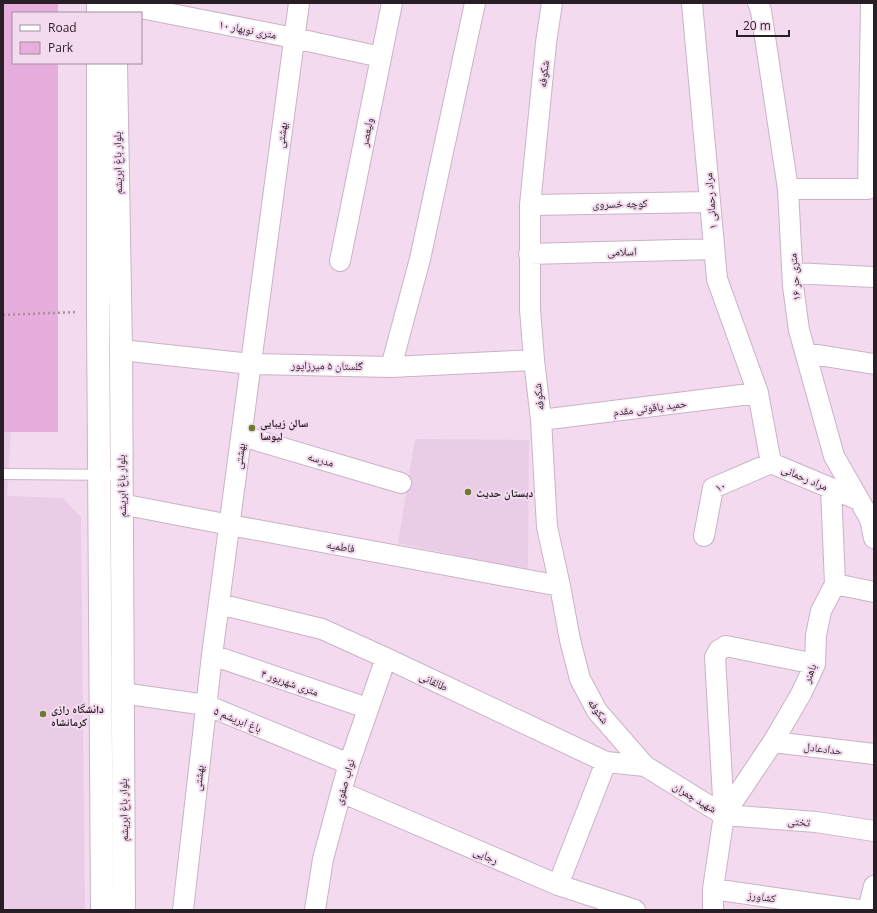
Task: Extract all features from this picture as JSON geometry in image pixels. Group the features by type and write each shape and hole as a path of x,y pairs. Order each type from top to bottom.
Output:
{"main road":[{"name":"بلوار باغ ابریشم","path":"98,64 102,910"},
{"name":"بلوار باغ ابریشم","path":"116,64 121,350 120,475 124,910"}],"street":[{"name":"۱۰ متری نوبهار","path":"115,3 294,38 381,57"},
{"name":"بهشتی","path":"183,910 212,655 299,3"},
{"name":"ولیعصر","path":"340,261 392,3"},
{"path":"391,367 420,259 475,3"},
{"name":"شکوفه","path":"552,3 546,43 530,205 530,309 541,420 546,527 560,586 570,640 580,679 596,711 645,766"},
{"name":"مراد رحمانی ۱","path":"692,3 717,279 758,393"},
{"name":"۱۶ متری حر","path":"758,3 761,11 788,189 792,273 799,330 834,456 870,518 874,538"},
{"path":"788,189 871,189 871,3"},
{"name":"کوچه خسروی","path":"530,205 710,202"},
{"name":"اسلامی","path":"530,254 714,249"},
{"path":"792,273 874,277"},
{"name":"گلستان ۵ میرزاپور","path":"121,350 251,364 391,367 534,360"},
{"path":"806,353 874,364"},
{"name":"حمید یاقوتی مقدم","path":"541,420 758,393"},
{"name":"مراد رحمانی","path":"758,393 771,463 860,500"},
{"name":"مدرسه","path":"242,436 401,483"},
{"name":"۱۰","path":"704,536 713,488 771,463"},
{"name":"باهنر","path":"724,815 773,742 801,694 814,664 816,635 821,611 835,584 831,488"},
{"name":"فاطمیه","path":"121,504 230,526 560,586"},
{"path":"835,584 874,592"},
{"name":"طالقانی","path":"219,604 322,629 606,762 645,766"},
{"path":"724,815 715,657 719,650 726,646 814,664"},
{"name":"۴ متری شهریور","path":"212,655 368,708"},
{"name":"نواب صفوی","path":"315,910 323,859 341,792 349,764 386,658"},
{"name":"باغ ابریشم ۵","path":"122,693 206,705 349,764"},
{"name":"حدادعادل","path":"773,742 874,754"},
{"path":"558,885 606,762"},
{"name":"شهید چمران","path":"645,766 724,815 713,889 713,910"},
{"name":"رجایی","path":"341,792 558,885 635,910"},
{"name":"تختی","path":"724,815 816,822 874,831"},
{"path":"868,910 874,886"},
{"name":"کشاورز","path":"713,889 859,910"}],"lane":[{"path":"3,474 120,475"}],"path":[{"path":"3,315 98,311"}],"shaded area":[{"name":"دانشگاه رازی کرمانشاه","path":"3,432 11,432 7,496 63,498 81,517 85,910 3,910"},
{"name":"دبستان حدیث","path":"415,439 529,440 528,571 398,543"}],"green space":[{"path":"3,3 58,3 58,12 12,12 12,64 58,64 58,432 3,432"}],"place":[{"name":"سالن زیبایی لیوسا","path":"252,428"},
{"name":"دبستان حدیث","path":"468,492"},
{"name":"دانشگاه رازی کرمانشاه","path":"43,714"}]}
